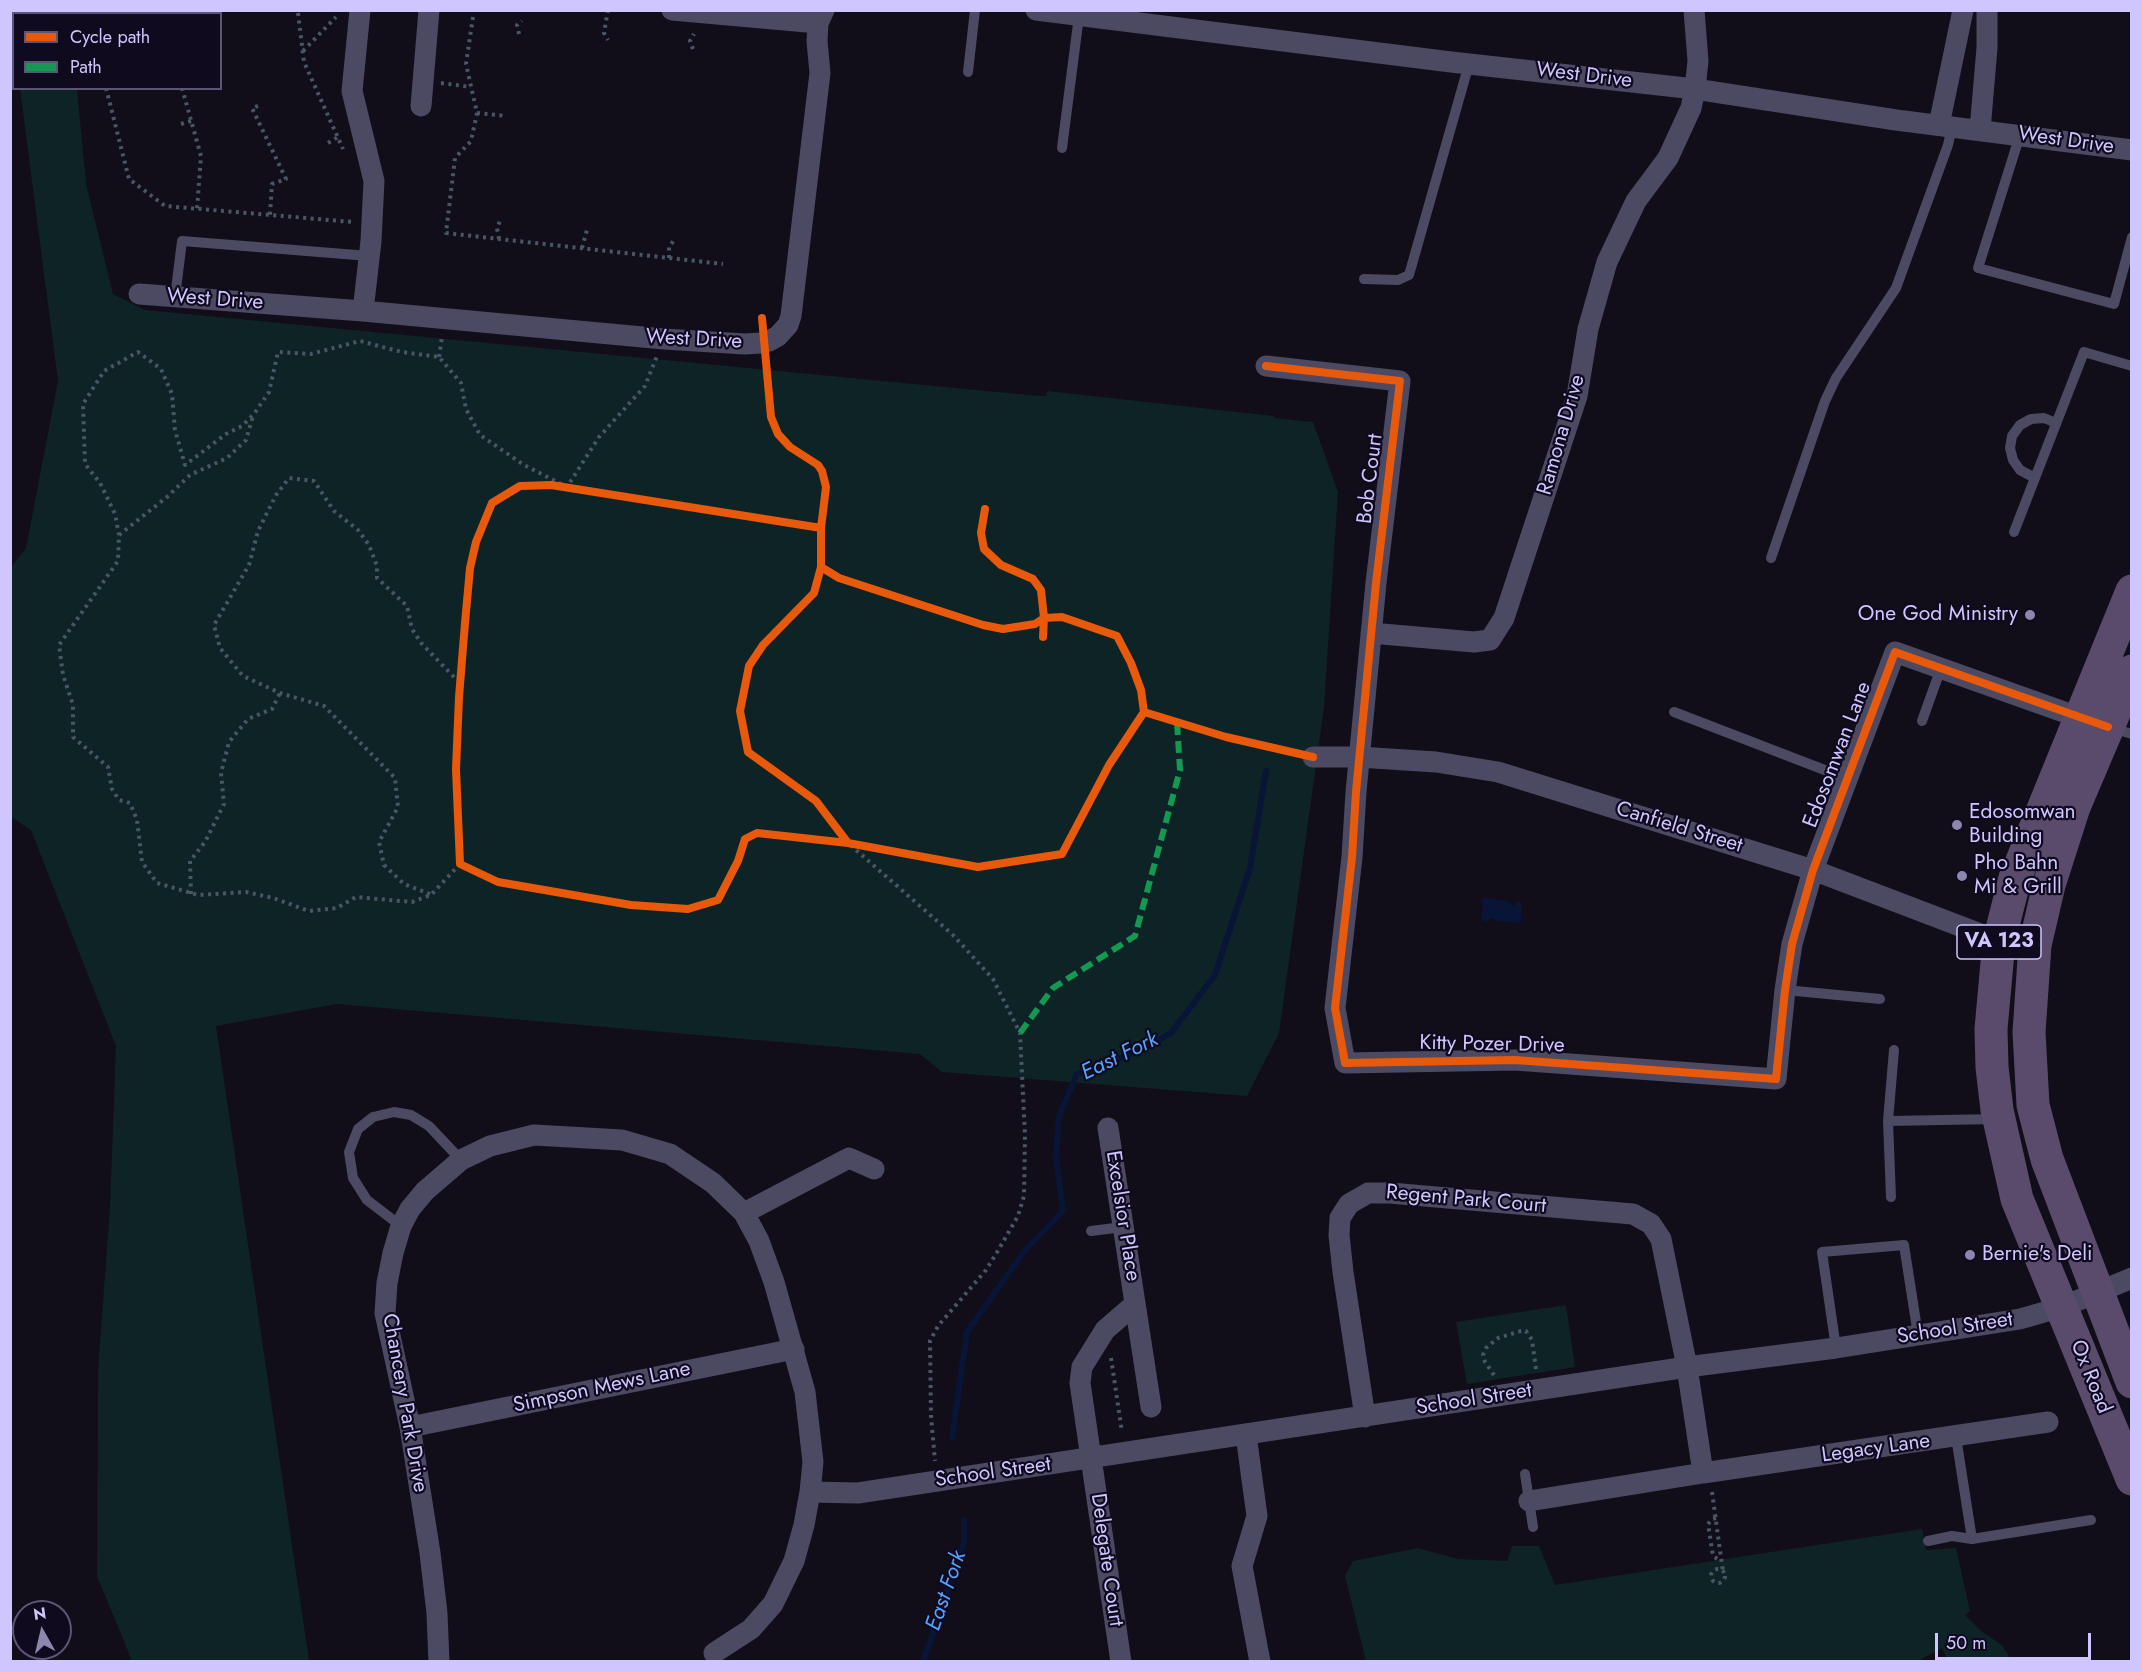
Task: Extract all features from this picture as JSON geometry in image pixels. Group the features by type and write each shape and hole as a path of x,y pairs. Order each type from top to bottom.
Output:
{"main road":[{"name":"VA 123","path":"2062,1307 2017,1199 1999,1119 1992,1067 1991,1029 1999,941 2015,878 2106,726 2132,591"},
{"name":"VA 123","path":"2096,1293 2047,1159 2033,1105 2029,1032 2034,949 2049,885 2071,818 2106,726 2132,670"},
{"name":"Ox Road","path":"2096,1293 2132,1382"},
{"name":"Ox Road","path":"2062,1307 2132,1479"}],"street":[{"path":"360,10 352,91 374,181 363,311"},
{"path":"421,106 429,10"},
{"name":"West Drive","path":"140,294 363,311 664,339 745,344 765,342 778,336 788,325 791,316 820,73 817,41 821,17 672,10"},
{"name":"West Drive","path":"1036,10 1469,64 1695,89 1946,126 2132,150"},
{"path":"1694,10 1698,61 1695,89"},
{"path":"1946,126 1963,10"},
{"path":"1980,130 1987,48 1987,10"},
{"name":"Ramona Drive","path":"1371,633 1482,641 1490,640 1504,618 1577,396 1588,329 1607,262 1636,201 1668,158 1681,133 1695,89"},
{"name":"Bob Court","path":"1266,366 1400,381 1371,633 1364,715"},
{"name":"Edosomwan Lane","path":"1814,870 1895,652 1941,668"},
{"path":"1941,668 2106,726"},
{"name":"Kitty Pozer Drive","path":"1364,715 1352,856 1335,1008 1345,1063 1515,1060 1776,1079 1792,944 1814,870"},
{"name":"Canfield Street","path":"1313,757 1359,757 1436,762 1498,771 1814,870 1999,941 2034,949"},
{"name":"Excelsior Place","path":"1108,1128 1151,1407"},
{"name":"Chancery Park Drive","path":"439,1662 437,1613 430,1553 410,1427 385,1312 387,1283 401,1226 410,1209 431,1186 461,1160 490,1146 534,1135 622,1140 670,1154 713,1183 744,1213 759,1241 806,1392 813,1462 810,1492 794,1561 773,1604 751,1629 714,1653"},
{"path":"744,1213 849,1158 874,1169"},
{"name":"Regent Park Court","path":"1365,1416 1339,1235 1340,1218 1349,1204 1368,1193 1634,1214 1651,1224 1661,1239 1687,1367"},
{"name":"School Street","path":"810,1492 858,1493 1687,1367 1836,1348 2020,1319 2062,1307 2132,1278"},
{"name":"Excelsior Place","path":"1092,1458 1080,1383 1082,1367 1107,1328 1135,1304"},
{"name":"Simpson Mews Lane","path":"410,1427 794,1348"},
{"path":"1687,1367 1707,1481"},
{"name":"Legacy Lane","path":"1528,1501 1707,1481 2048,1422"},
{"path":"1246,1435 1257,1516 1242,1566 1260,1662"},
{"name":"Delegate Court","path":"1092,1458 1121,1662"}],"lane":[{"path":"968,72 975,10"},
{"path":"1062,148 1079,16"},
{"path":"1364,279 1398,280 1409,275 1469,64"},
{"path":"1771,558 1825,401 1836,378 1896,288 1948,145 1946,126"},
{"path":"2020,135 1978,268 2114,304 2132,237"},
{"path":"175,297 182,241 369,256"},
{"path":"2014,531 2084,352 2132,366"},
{"path":"2035,478 2020,470 2013,460 2010,448 2012,436 2020,425 2031,419 2044,418 2056,423"},
{"path":"1922,721 1941,668"},
{"path":"1674,712 1848,779"},
{"path":"1785,990 1880,999"},
{"path":"1891,1197 1888,1121 1894,1050"},
{"path":"401,1226 367,1200 353,1178 349,1152 358,1129 373,1117 394,1112 411,1115 429,1126 461,1160"},
{"path":"1888,1121 1999,1119"},
{"path":"1091,1232 1123,1227"},
{"path":"1836,1348 1822,1252 1904,1245 1918,1335"},
{"path":"1956,1437 1971,1539"},
{"path":"1525,1474 1533,1527"},
{"path":"1928,1541 1952,1536 1971,1539 2091,1520"}],"path":[{"path":"608,10 604,33 608,40"},
{"path":"298,13 304,62 347,157"},
{"path":"302,51 336,17"},
{"path":"473,17 466,64 477,113 471,141 455,158 446,233 723,264"},
{"path":"519,34 517,25 522,21"},
{"path":"693,48 690,41 694,34"},
{"path":"422,81 471,87"},
{"path":"106,90 129,179 165,206 359,222"},
{"path":"183,90 201,156 197,208"},
{"path":"109,102 117,100"},
{"path":"258,106 252,108 267,134 286,179 272,184 270,215"},
{"path":"477,113 506,116"},
{"path":"181,124 191,121"},
{"path":"328,143 338,136"},
{"path":"122,152 130,150"},
{"path":"350,221 351,211"},
{"path":"499,239 500,221"},
{"path":"582,248 587,230"},
{"path":"669,258 669,247 674,240"},
{"path":"567,487 599,437 645,386 664,339"},
{"path":"567,487 524,465 480,435 466,409 461,383 439,357 402,352 360,341 311,354 278,352 269,392 254,414 242,426 226,434 185,465 175,430 172,394 161,369 138,352 104,371 83,404 85,464 100,483 115,514 119,535 118,561 59,645 63,675 73,705 73,737 108,767 112,789 119,800 130,803 137,820 142,862 157,883 191,894 246,892 273,898 309,911 337,908 356,897 412,902 431,895 460,864 456,769 459,697 470,568 476,542 492,503 520,486 551,484 567,487 821,528"},
{"path":"765,342 768,397 771,417 778,434 790,447 818,465 826,487 821,528 821,567 814,593 763,645 749,666 740,711 748,752 816,801 848,843 953,935 993,979 1020,1033 1025,1135 1024,1196 1018,1216 986,1270 938,1326 930,1341 934,1461"},
{"path":"119,535 167,497 190,475 227,458 246,440 254,414"},
{"path":"431,895 404,884 384,865 379,842 398,807 395,778 324,706 280,693 243,676 220,648 214,626 249,565 262,522 276,495 289,478 314,481 334,511 358,530 369,545 376,566 377,578 407,606 412,629 422,644 455,678"},
{"path":"986,509 981,533 984,549 1001,565 1034,579 1041,590 1044,618 1043,637"},
{"path":"460,864 498,882 631,904 688,909 718,900 735,868 745,839 757,833 848,843 978,867 1062,854 1109,765 1144,712 1141,690 1131,663 1117,636 1062,617 1044,618 1035,624 1004,629 983,626 839,578 821,567"},
{"path":"191,894 190,861 205,842 224,804 221,773 229,742 248,719 272,709 280,693"},
{"path":"1144,712 1226,737 1313,757"},
{"path":"1107,1328 1122,1432"},
{"path":"1494,1375 1485,1362 1486,1348 1498,1338 1521,1331 1526,1331 1533,1340 1536,1370"},
{"path":"1707,1481 1716,1518 1723,1572"},
{"path":"1716,1518 1708,1524 1713,1556 1722,1561"}],"green space":[{"path":"20,90 77,90 86,184 113,294 145,310 1028,395 1046,396 1047,391 1313,422 1338,492 1324,707 1279,1033 1247,1096 942,1072 920,1054 337,1004 216,1026 309,1661 132,1661 97,1576 98,1371 110,1207 116,1046 31,830 11,817 11,567 26,548 58,381"},
{"path":"1566,1305 1575,1367 1467,1384 1456,1322"},
{"path":"1922,1529 1926,1550 1956,1548 1970,1611 1965,1615 1981,1631 2002,1645 2012,1661 1948,1661 1942,1648 1916,1662 1366,1661 1345,1576 1353,1561 1418,1548 1458,1559 1507,1561 1512,1546 1539,1546 1555,1585"}],"water":[{"path":"1484,898 1508,901 1513,906 1519,901 1522,903 1521,923 1496,921 1491,918 1486,922 1482,920 1481,900"}],"waterway":[{"name":"East Fork","path":"952,1438 967,1332 1025,1250 1063,1211 1056,1158 1059,1116 1077,1074 1137,1052 1171,1033 1215,975 1250,868 1266,771"},
{"name":"East Fork","path":"923,1662 964,1542 964,1520"}],"marked path":[{"path":"1020,1033 1053,988 1135,936 1180,770 1177,722"}],"cycle path":[{"path":"762,318 771,417 778,434 790,447 818,465 822,471 826,487 821,528 551,485 520,486 492,503 476,542 470,568 465,623 456,769 460,864 498,882 631,905 688,909 718,900 738,861 745,839 757,833 848,843"},
{"path":"1266,366 1400,381 1376,583 1352,857 1335,1008 1345,1063 1515,1060 1776,1079 1792,944 1813,870 1895,652 2108,727"},
{"path":"985,509 981,533 984,549 1001,565 1033,579 1041,590 1044,618 1043,637"},
{"path":"821,528 821,567 814,593 763,645 749,666 740,711 748,752 816,801 848,843 978,867 1062,854 1109,765 1144,712 1226,737 1313,757"},
{"path":"821,567 839,578 983,625 1003,629 1035,624 1044,618 1062,617 1117,636 1131,663 1141,690 1144,712"}],"place":[{"name":"One God Ministry","path":"2030,615"},
{"name":"Edosomwan Building","path":"1957,825"},
{"name":"Pho Bahn Mi & Grill","path":"1962,876"},
{"name":"Bernie's Deli","path":"1970,1255"}]}
